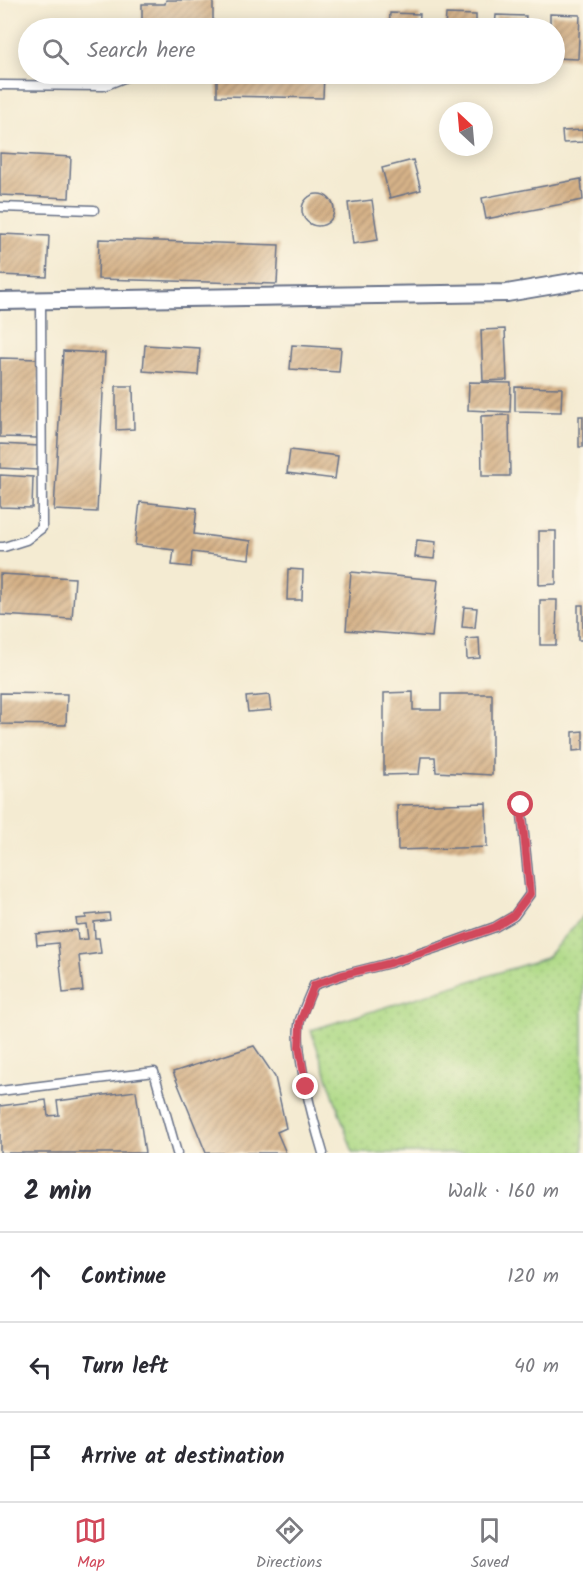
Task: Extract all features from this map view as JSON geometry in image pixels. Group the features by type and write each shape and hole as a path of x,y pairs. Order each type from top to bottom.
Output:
{"street":[{"path":"0,301 507,293 583,280"}],"lane":[{"path":"0,85 104,86 109,84"},
{"path":"0,207 94,210"},
{"path":"0,547 26,540 42,528 41,302"},
{"path":"323,1153 299,1047 300,1022 314,985 442,946 495,927 513,916 530,894 521,805"},
{"path":"0,1091 154,1072 177,1153"}],"green space":[{"path":"583,916 583,1153 353,1153 311,1030 546,958"}],"building":[{"path":"166,0 213,0 213,18 142,18 142,4 165,4"},
{"path":"390,13 420,14 420,18 390,18"},
{"path":"446,14 476,15 476,18 446,18"},
{"path":"550,14 580,15 578,59 565,58 565,18 550,18"},
{"path":"496,15 526,16 526,18 496,18"},
{"path":"217,84 324,84 323,98 217,96"},
{"path":"583,130 583,142 563,143 562,131"},
{"path":"0,153 71,157 69,198 0,195"},
{"path":"413,160 421,190 390,198 382,168"},
{"path":"581,179 583,200 486,219 482,198"},
{"path":"318,194 330,198 334,210 330,222 318,226 306,222 302,210 306,198"},
{"path":"372,200 378,240 353,244 348,203"},
{"path":"0,234 49,236 47,277 0,275"},
{"path":"99,239 279,245 277,284 98,279"},
{"path":"505,329 507,380 483,381 481,330"},
{"path":"145,345 200,348 198,375 143,371"},
{"path":"292,345 341,348 339,372 290,369"},
{"path":"63,351 105,353 97,512 54,510"},
{"path":"0,358 39,359 37,438 0,437"},
{"path":"469,382 511,383 510,412 468,410"},
{"path":"116,386 133,386 134,429 116,430"},
{"path":"515,387 562,388 561,412 515,411"},
{"path":"509,415 510,476 482,476 481,416"},
{"path":"579,416 583,416 583,447 579,447"},
{"path":"0,444 39,446 37,470 0,468"},
{"path":"290,450 338,456 335,479 287,473"},
{"path":"0,475 33,477 32,508 0,507"},
{"path":"140,502 197,508 194,534 251,541 249,559 192,552 191,567 172,565 174,550 135,545"},
{"path":"539,531 556,531 556,584 539,585"},
{"path":"417,540 436,542 434,559 415,557"},
{"path":"288,569 303,570 302,600 287,600"},
{"path":"351,572 438,580 432,637 346,630"},
{"path":"0,574 75,578 72,619 0,615"},
{"path":"540,600 557,600 556,645 540,645"},
{"path":"578,605 583,605 583,640 578,640"},
{"path":"464,607 477,608 475,628 462,627"},
{"path":"479,638 480,658 467,659 466,639"},
{"path":"413,692 413,710 441,710 441,694 492,694 492,775 436,772 435,757 421,757 419,774 384,775 384,693"},
{"path":"0,693 67,694 66,725 0,724"},
{"path":"269,695 271,710 248,712 246,697"},
{"path":"583,731 583,750 573,751 573,732"},
{"path":"486,803 487,847 398,850 397,805"},
{"path":"109,913 110,920 94,922 95,938 99,938 101,953 79,956 83,991 63,993 58,943 37,945 36,934 77,930 78,940 88,939 86,924 77,925 76,919 86,918 86,915"},
{"path":"254,1046 275,1077 286,1128 277,1132 286,1153 206,1153 173,1072"},
{"path":"136,1091 145,1153 0,1153 0,1106 46,1100 48,1116 59,1115 57,1101"}],"route":[{"path":"306,1087 299,1047 300,1022 314,985 342,975 390,963 495,927 513,916 530,894 521,805"}]}
